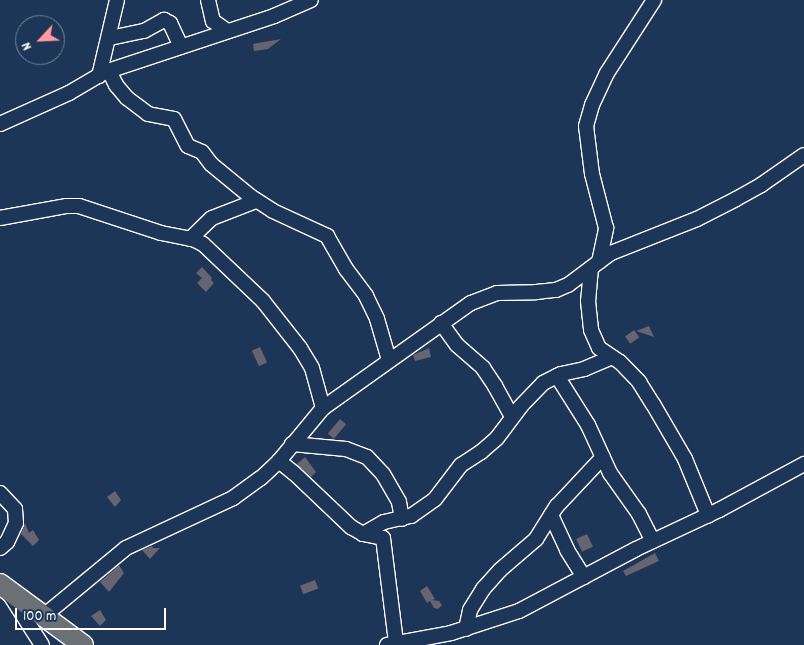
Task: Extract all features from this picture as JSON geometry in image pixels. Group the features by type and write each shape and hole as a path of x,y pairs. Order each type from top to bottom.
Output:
{"highway":[{"path":"2,585 83,645"}],"street":[{"path":"104,74 117,0"},
{"path":"208,0 213,21 226,30"},
{"path":"0,124 69,93 104,74 226,30 274,16 311,0"},
{"path":"654,0 607,73 592,104 586,126 592,174 606,228 595,265 588,301 591,330 599,348 612,357 639,382 653,404 685,458 708,515"},
{"path":"110,38 139,33 162,20 167,20 181,47"},
{"path":"104,74 127,98 148,114 174,119 188,146 202,152 210,164 256,201 318,230 332,240 342,262 366,296 377,319 389,360"},
{"path":"45,615 126,548 233,498 261,478 278,462 323,408 471,303 497,292 556,290 568,285 611,254 697,219 736,199 761,185 804,155"},
{"path":"190,238 212,218 256,201"},
{"path":"0,218 67,206 79,206 161,233 190,238 203,244 263,301 275,317 312,368 323,408"},
{"path":"441,323 457,345 486,372 512,418"},
{"path":"363,534 384,522 411,516 435,499 461,465 497,438 543,383 557,376 584,369 612,357"},
{"path":"557,376 580,411 616,483 639,514 653,541"},
{"path":"292,444 346,449 367,456 383,474 399,502 402,519"},
{"path":"466,629 470,610 483,590 505,565 536,539 551,515 603,457"},
{"path":"278,462 288,468 351,526 363,534 383,538 392,644 420,642 519,611 804,464"},
{"path":"0,493 15,509 16,523 7,542 0,548"},
{"path":"551,515 567,550 584,577"},
{"path":"2,585 42,645"}],"building":[{"path":"281,39 268,49 254,51 253,44"},
{"path":"202,267 214,283 206,292 197,283 202,278 196,273"},
{"path":"649,326 654,337 636,331"},
{"path":"634,330 639,337 630,344 625,336"},
{"path":"260,347 267,362 259,366 252,351"},
{"path":"429,348 431,357 415,361 413,355"},
{"path":"340,419 346,424 334,439 328,434"},
{"path":"305,457 316,472 311,477 297,464"},
{"path":"115,491 121,500 115,507 107,497"},
{"path":"25,523 29,533 33,530 39,540 33,546 21,534"},
{"path":"587,534 593,547 582,552 576,539"},
{"path":"152,546 153,548 160,548 150,559 142,550"},
{"path":"655,553 659,561 626,576 623,571"},
{"path":"119,565 124,573 109,592 100,582"},
{"path":"315,580 318,588 303,594 300,586"},
{"path":"427,586 435,599 432,600 439,601 442,605 438,609 434,608 430,601 427,603 420,591"},
{"path":"100,610 106,620 100,626 91,616"}]}
